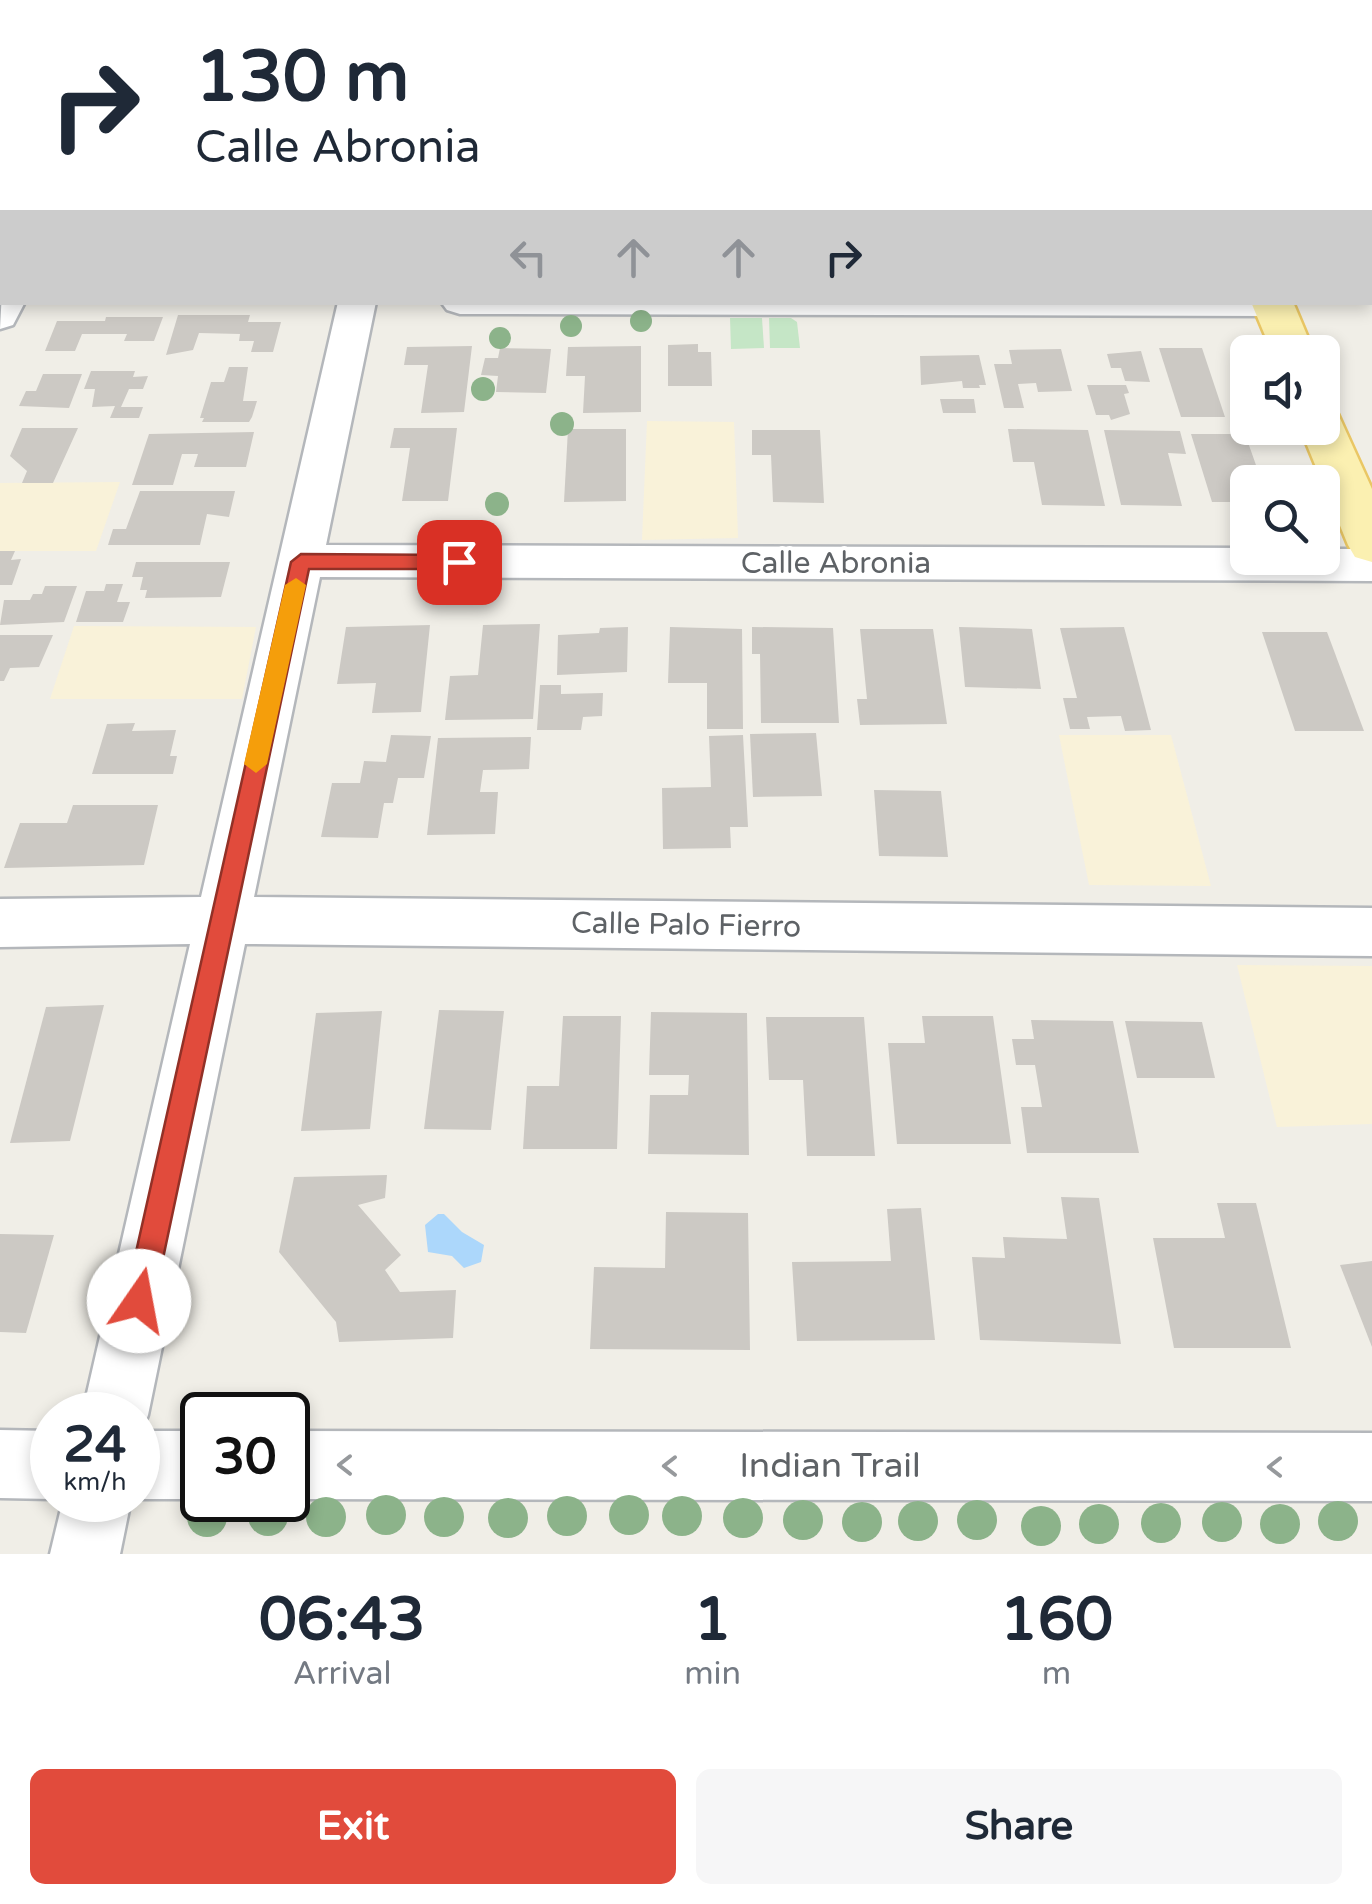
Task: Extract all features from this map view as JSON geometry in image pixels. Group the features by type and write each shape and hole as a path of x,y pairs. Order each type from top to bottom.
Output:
{"main road":[{"path":"1273,305 1286,335"},
{"path":"1330,445 1372,546"}],"street":[{"path":"120,1392 356,305"},
{"name":"Calle Abronia","path":"301,562 1372,565"},
{"name":"Calle Palo Fierro","path":"0,923 220,920 1372,932"},
{"path":"0,1464 30,1465"},
{"name":"Indian Trail","path":"310,1465 1372,1467"},
{"path":"85,1554 92,1522"}],"green space":[{"path":"730,318 762,318 764,348 731,349"},
{"path":"769,318 791,318 797,322 800,348 770,348"}],"sand":[{"path":"647,421 734,422 738,538 642,540"},
{"path":"120,482 96,551 0,551 0,483"},
{"path":"74,626 256,627 242,699 50,699"},
{"path":"1059,735 1171,735 1211,886 1089,885"},
{"path":"1237,965 1372,966 1372,1124 1277,1127"}],"water":[{"path":"438,1214 444,1214 462,1232 484,1245 481,1262 464,1268 452,1256 428,1252 425,1225"}],"building":[{"path":"178,315 250,315 248,322 281,322 273,352 251,352 254,341 239,341 240,334 199,333 193,350 166,355"},
{"path":"106,317 163,317 154,341 124,341 127,334 82,334 75,351 45,351 57,321 105,321"},
{"path":"698,344 698,352 711,352 712,386 668,386 668,345"},
{"path":"472,346 464,412 421,413 428,365 404,365 407,347"},
{"path":"641,346 641,412 583,413 585,376 566,376 568,347"},
{"path":"500,348 551,349 546,393 496,392 498,376 481,375 485,358 498,358"},
{"path":"1159,348 1202,348 1225,417 1181,417"},
{"path":"1061,349 1072,391 1038,392 1036,383 1018,384 1024,408 1004,408 994,364 1012,364 1009,350"},
{"path":"1141,351 1150,382 1125,381 1121,368 1111,368 1107,354"},
{"path":"979,355 986,385 963,388 962,381 921,385 920,356"},
{"path":"229,367 248,367 243,401 257,401 252,417 249,422 202,422 211,382 224,382"},
{"path":"91,371 135,371 133,377 148,376 143,389 129,389 121,407 143,407 139,418 110,418 115,406 92,407 95,389 84,389"},
{"path":"43,374 82,374 69,408 19,406 26,391 36,391"},
{"path":"1087,385 1126,385 1129,393 1124,394 1130,414 1111,420 1109,415 1096,415"},
{"path":"940,399 974,399 976,413 943,413"},
{"path":"22,428 78,428 53,483 22,483 27,471 10,456"},
{"path":"394,428 457,428 448,501 402,501 410,448 390,448"},
{"path":"568,429 626,429 626,501 564,502"},
{"path":"1008,429 1088,430 1105,506 1042,505 1034,462 1013,462"},
{"path":"752,430 820,430 824,503 773,502 771,455 752,455"},
{"path":"1104,430 1180,431 1186,454 1168,453 1182,506 1121,505"},
{"path":"254,432 246,467 194,467 198,454 182,454 173,485 132,485 149,434"},
{"path":"1191,434 1230,434 1230,445 1249,445 1256,465 1230,465 1230,502 1212,502"},
{"path":"140,491 235,491 229,517 207,514 200,545 108,545 113,529 126,529"},
{"path":"0,551 15,551 11,560 21,559 12,585 0,585"},
{"path":"136,562 230,562 221,597 145,598 147,590 140,590 143,577 132,577"},
{"path":"106,584 123,584 117,602 130,602 123,622 76,622 86,591 104,591"},
{"path":"45,586 77,586 64,622 0,625 4,600 30,600 33,594 42,594"},
{"path":"540,624 533,719 445,720 450,676 478,675 483,625"},
{"path":"430,625 421,712 372,713 376,683 337,684 346,627"},
{"path":"628,627 627,672 557,675 558,635"},
{"path":"670,627 742,629 743,729 707,729 707,683 668,683"},
{"path":"752,627 833,628 839,723 761,723 760,654 752,654"},
{"path":"959,627 1032,629 1041,689 965,687"},
{"path":"1124,627 1151,730 1125,731 1121,716 1087,717 1090,729 1070,729 1063,698 1077,698 1060,628"},
{"path":"860,629 933,629 947,724 860,725 857,699 867,699"},
{"path":"1262,632 1327,632 1364,731 1295,731"},
{"path":"0,635 53,635 39,667 10,668 4,681 0,681"},
{"path":"540,685 561,685 561,694 603,693 602,716 583,717 581,730 537,730"},
{"path":"135,723 132,731 176,730 170,756 177,756 173,774 92,774 107,724"},
{"path":"816,733 822,796 753,797 750,734"},
{"path":"391,735 431,736 424,778 398,778 393,803 384,803 378,838 321,837 332,783 360,783 364,761 386,762"},
{"path":"743,735 748,827 730,827 731,848 663,849 662,788 711,787 709,736"},
{"path":"531,737 529,769 483,770 480,792 498,792 495,834 427,835 438,738"},
{"path":"874,790 941,791 948,857 879,856"},
{"path":"73,805 158,805 144,865 4,868 20,823 67,823"},
{"path":"104,1005 70,1141 10,1143 46,1007"},
{"path":"439,1010 504,1011 491,1130 424,1129"},
{"path":"382,1011 370,1129 301,1131 316,1013"},
{"path":"651,1012 747,1013 749,1155 648,1154 650,1095 688,1095 689,1075 649,1075"},
{"path":"563,1016 621,1016 617,1149 523,1149 527,1086 559,1086"},
{"path":"922,1016 993,1016 1011,1144 897,1144 888,1043 925,1043"},
{"path":"766,1017 864,1017 875,1156 807,1156 803,1080 769,1080"},
{"path":"1031,1020 1113,1021 1139,1153 1027,1153 1021,1107 1042,1107 1035,1065 1016,1065 1012,1039 1034,1039"},
{"path":"1125,1021 1202,1022 1215,1078 1137,1078"},
{"path":"387,1175 385,1198 358,1205 401,1255 385,1270 400,1292 456,1290 453,1338 339,1342 336,1322 279,1252 294,1177"},
{"path":"1061,1197 1099,1198 1121,1344 980,1340 972,1257 1005,1258 1003,1237 1067,1239"},
{"path":"1217,1203 1256,1203 1291,1348 1174,1348 1153,1238 1225,1238"},
{"path":"921,1208 935,1340 797,1341 792,1262 891,1261 887,1209"},
{"path":"666,1212 748,1213 750,1350 590,1349 594,1267 665,1268"},
{"path":"0,1234 54,1235 26,1333 0,1332"},
{"path":"1372,1261 1372,1347 1340,1265"}],"slow traffic":[{"path":"256,764 296,585"}],"route":[{"path":"139,1301 301,562 459,562"}]}
